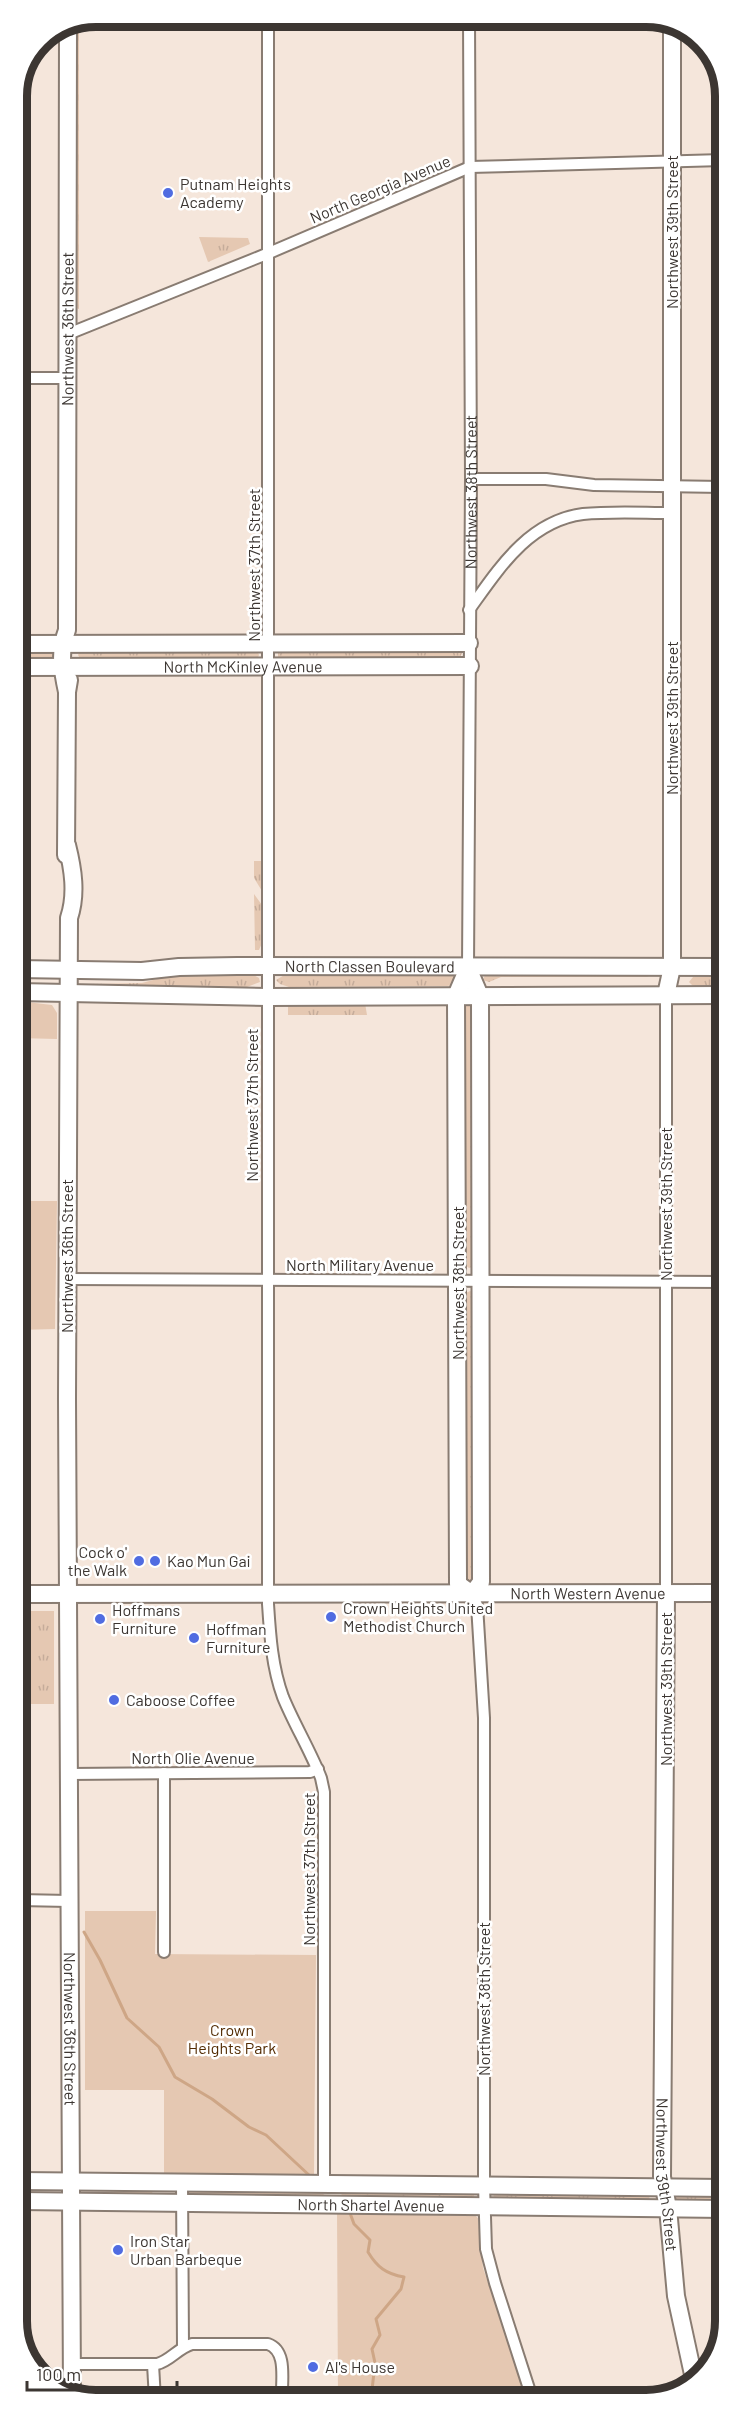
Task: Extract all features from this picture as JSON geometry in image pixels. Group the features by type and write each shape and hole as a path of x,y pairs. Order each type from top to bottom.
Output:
{"street":[{"name":"Northwest 37th Street","path":"268,27 268,1594 269,1630 278,1679 283,1696 324,1785 327,2181"},
{"name":"Northwest 38th Street","path":"469,27 471,479 468,968 456,996 458,1584 472,1594 477,1605 484,1709 484,2206 486,2249 529,2390"},
{"name":"Northwest 39th Street","path":"672,32 672,967 666,995 666,1593 662,2165 676,2296 692,2372"},
{"name":"Northwest 36th Street","path":"68,33 67,845 62,904 69,918 68,1774 72,2386"},
{"name":"North Georgia Avenue","path":"68,334 268,253 470,167 715,160"},
{"path":"27,378 68,378"},
{"path":"471,479 546,479 594,485 715,488"},
{"path":"469,611 506,559 529,537 556,523 581,514 672,513"},
{"name":"North McKinley Avenue","path":"27,643 67,639 269,644 469,643"},
{"name":"North McKinley Avenue","path":"27,667 470,666"},
{"name":"North Classen Boulevard","path":"27,969 142,971 178,967 237,966 267,968 715,967"},
{"name":"Northwest 38th Street","path":"468,968 480,996 481,1582 472,1594"},
{"name":"North Classen Boulevard","path":"27,992 267,997 715,995"},
{"name":"North Military Avenue","path":"67,1279 715,1282"},
{"name":"North Western Avenue","path":"27,1594 715,1593"},
{"name":"North Olie Avenue","path":"68,1774 310,1772 318,1769"},
{"path":"164,1773 164,1952"},
{"path":"27,1900 69,1901"},
{"name":"North Shartel Avenue","path":"27,2181 304,2183 327,2181 715,2188"},
{"path":"182,2182 183,2347"},
{"name":"North Shartel Avenue","path":"27,2201 715,2209"},
{"path":"72,2364 153,2364 162,2362 183,2347 192,2344 262,2343 274,2346 278,2350 281,2360 282,2390"},
{"path":"153,2364 154,2390"}],"green space":[{"path":"79,29 79,309 76,308 74,30"},
{"path":"199,237 248,238 250,244 208,262"},
{"path":"27,649 53,651 53,659 27,661"},
{"path":"81,649 257,650 259,655 257,660 81,660 78,655"},
{"path":"459,649 462,653 459,660 278,658 278,651"},
{"path":"254,861 262,861 262,891 254,878"},
{"path":"254,894 262,905 262,943 259,950 255,950"},
{"path":"491,972 651,975 647,977 501,977 489,982 483,980 485,975"},
{"path":"179,973 252,974 259,978 260,982 247,987 106,987 88,984 142,983"},
{"path":"286,974 453,974 457,978 453,985 447,986 289,987 276,980"},
{"path":"715,976 715,986 693,986 689,982 693,977"},
{"path":"27,1002 52,1005 57,1013 57,1039 27,1038"},
{"path":"288,1003 365,1003 367,1015 288,1015"},
{"path":"472,1005 473,1267 469,1268 463,1263 464,1008"},
{"path":"27,1201 57,1201 55,1329 27,1330"},
{"path":"473,1292 476,1580 466,1585 464,1294"},
{"path":"27,1611 54,1611 54,1704 27,1704"},
{"name":"Crown Heights Park","path":"85,1911 156,1911 155,1954 316,1955 314,2175 310,2178 164,2177 164,2090 85,2090"},
{"path":"318,2188 328,2199 191,2198 187,2195 187,2190"},
{"path":"337,2189 475,2192 473,2199 346,2200"},
{"path":"90,2192 152,2192 154,2195 89,2195"},
{"path":"493,2192 650,2192 649,2201 494,2198"},
{"path":"690,2193 715,2193 715,2203 675,2200 676,2196"},
{"path":"337,2211 472,2213 478,2218 483,2268 524,2390 338,2390"}],"waterway":[{"path":"84,1932 127,2018 159,2047 175,2077 212,2099 249,2127 266,2135 310,2176"},
{"path":"350,2213 354,2224 370,2240 368,2252 375,2262 387,2272 404,2277 401,2289 376,2319 380,2335 372,2349 375,2363 372,2390"}],"place":[{"name":"Putnam Heights Academy","path":"168,193"},
{"name":"Cock o' the Walk","path":"139,1561"},
{"name":"Kao Mun Gai","path":"155,1561"},
{"name":"Crown Heights United Methodist Church","path":"331,1617"},
{"name":"Hoffmans Furniture","path":"100,1619"},
{"name":"Hoffman Furniture","path":"194,1638"},
{"name":"Caboose Coffee","path":"114,1700"},
{"name":"Iron Star Urban Barbeque","path":"118,2250"},
{"name":"Al's House","path":"313,2367"}]}
